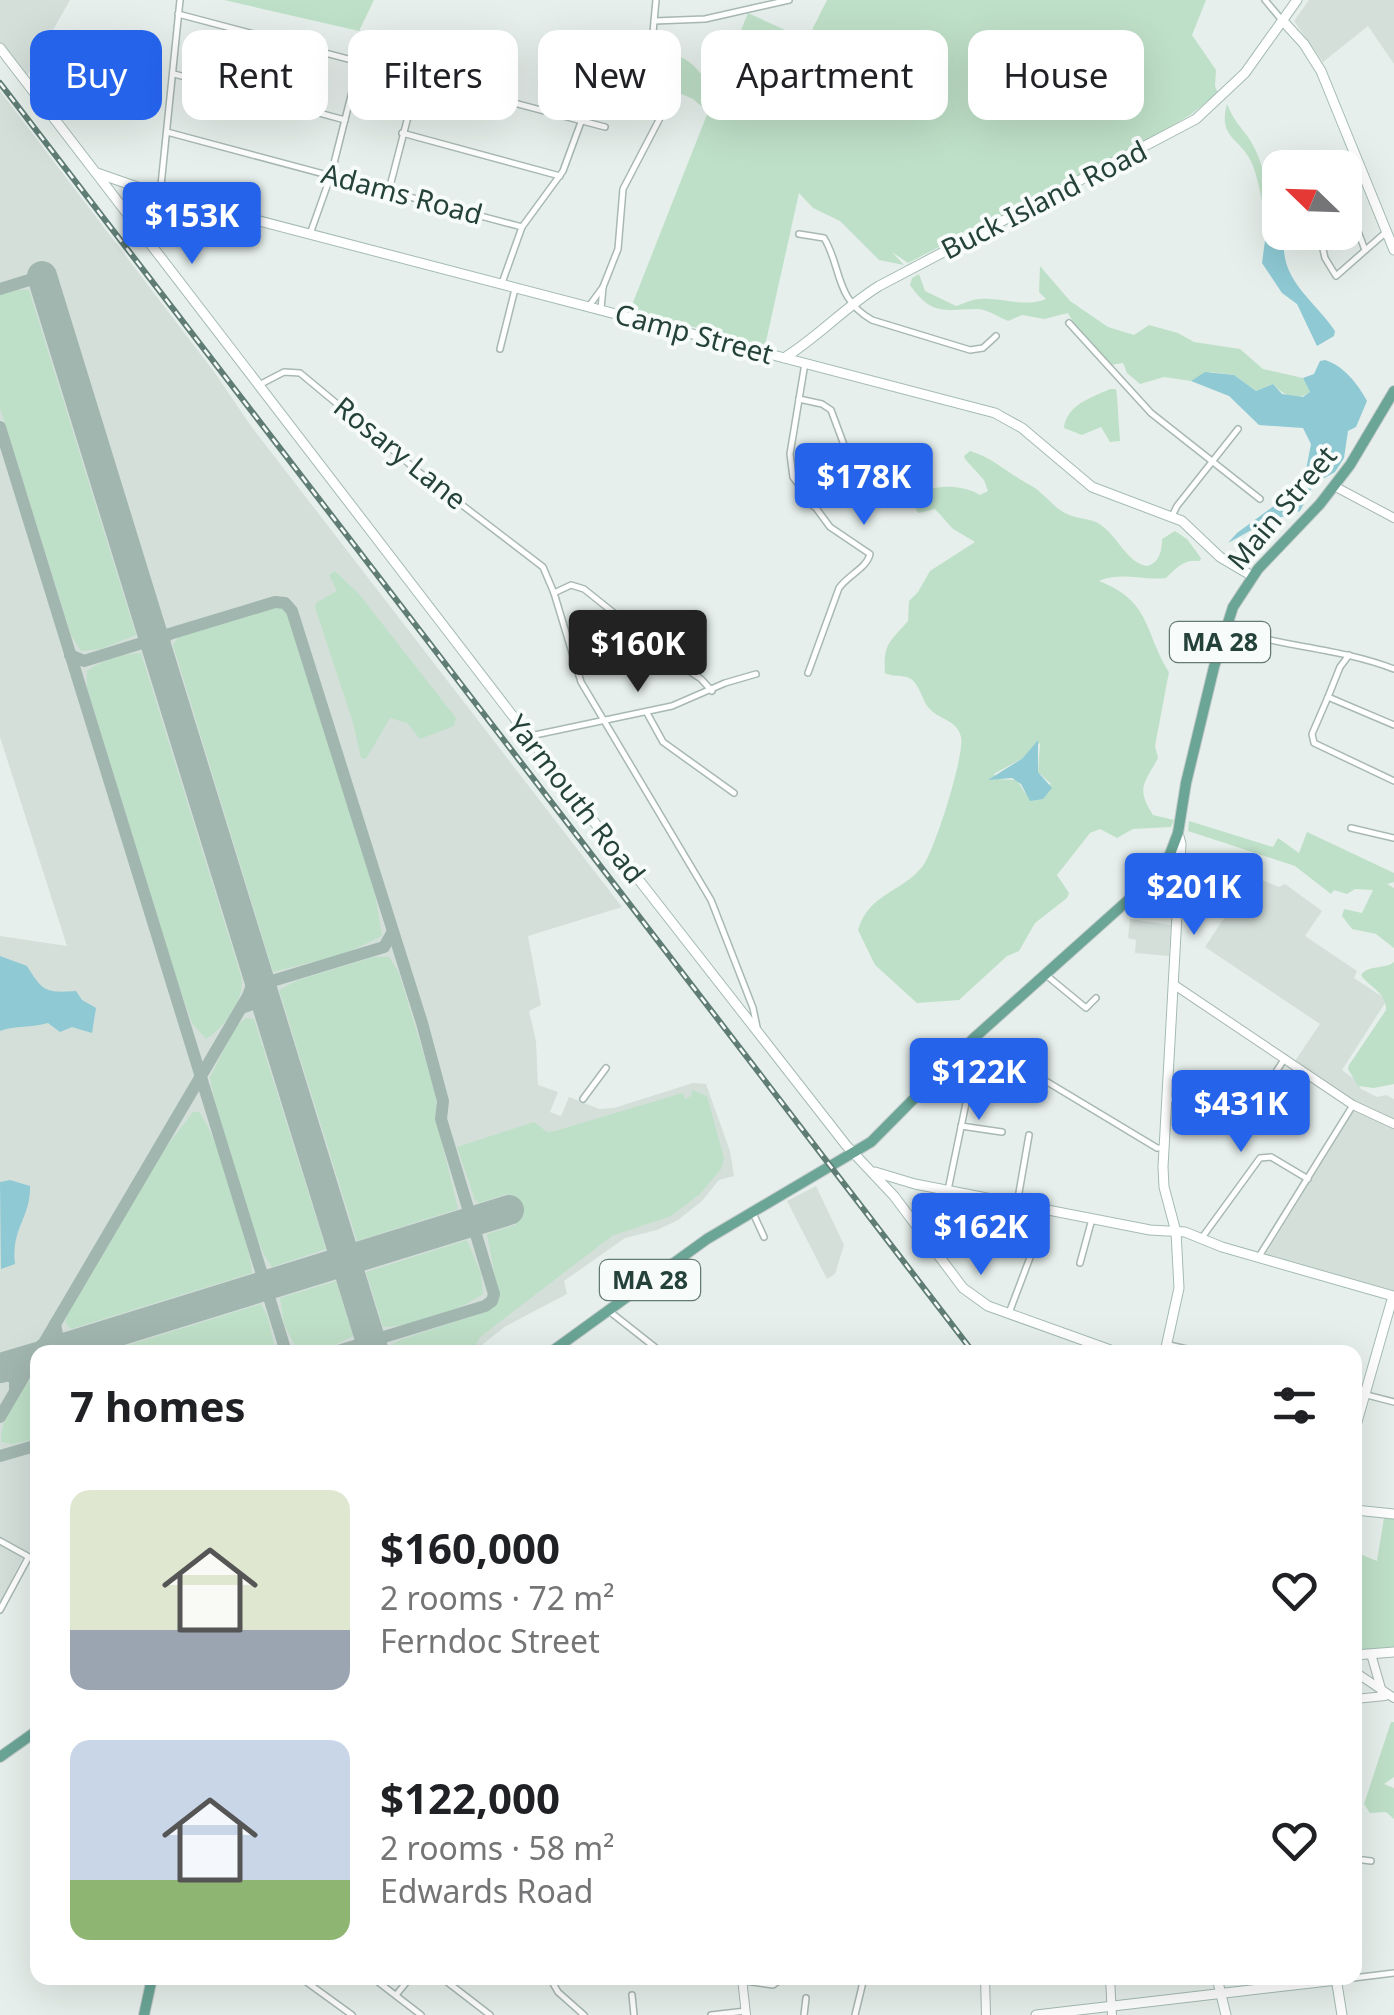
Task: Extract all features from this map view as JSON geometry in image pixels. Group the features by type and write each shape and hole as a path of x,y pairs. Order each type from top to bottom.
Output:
{"main road":[{"name":"Buck Island Road","path":"784,358 809,344 853,302 888,280 1188,124 1234,86 1297,0"},
{"path":"1283,21 1321,71 1394,250"},
{"name":"Yarmouth Road","path":"0,48 741,1011 854,1154 891,1192 967,1292 982,1303 1097,1345"},
{"name":"Camp Street","path":"94,172 122,184 1002,416 1092,487 1172,516 1197,532 1226,561 1252,576"},
{"path":"111,193 122,184"},
{"name":"Buck Island Road","path":"802,362 809,344"},
{"path":"809,344 820,367"},
{"name":"Main Street","path":"1176,882 1167,860 1178,834 1186,783 1224,628 1252,576 1334,486 1394,391"},
{"name":"Main Street","path":"1167,1345 1179,1293 1176,1232 1164,1187 1163,1148 1181,844 1178,834"},
{"name":"MA 28","path":"563,1344 707,1239 854,1154 886,1128 974,1038 1154,877 1167,860"},
{"path":"1154,877 1176,882"},
{"path":"872,1171 1016,1204 1158,1232 1176,1232 1394,1296 1362,1387"},
{"path":"891,1192 898,1180"},
{"path":"1362,1511 1394,1514"},
{"path":"1362,1655 1394,1652"},
{"path":"0,1757 30,1736"},
{"path":"148,2015 154,1985"},
{"path":"1219,1985 1226,2015"},
{"path":"1036,2015 1112,2011 1290,1985"},
{"path":"1337,1985 1342,2015"}],"street":[{"path":"160,194 180,0"},
{"path":"589,306 602,287 620,238 623,189 660,118 652,62 656,0"},
{"path":"654,21 705,19 790,0"},
{"path":"1266,0 1283,21"},
{"path":"178,14 348,60"},
{"path":"173,73 344,120"},
{"path":"518,104 605,127"},
{"path":"310,234 331,175 348,106"},
{"path":"388,190 406,120"},
{"path":"502,283 522,227 560,176 582,121"},
{"name":"Adams Road","path":"167,132 522,227"},
{"path":"402,134 560,176"},
{"path":"1323,250 1336,276 1387,231"},
{"path":"799,234 824,238 837,277 860,313 872,320 960,348 978,350 996,336"},
{"path":"1362,242 1365,250"},
{"path":"500,349 516,287"},
{"path":"601,309 602,287"},
{"path":"1069,323 1145,408 1260,500"},
{"path":"802,362 790,462 797,485 836,532 870,554 866,564 848,576 836,595 808,673"},
{"name":"Rosary Lane","path":"259,386 284,372 300,373 424,476 536,560 554,593"},
{"path":"800,399 831,410 850,461 844,480 813,506"},
{"path":"1172,516 1238,429"},
{"path":"1334,486 1394,518"},
{"path":"712,691 701,678 676,663 584,589 571,585 554,593 578,675 712,900 751,1002 758,1032"},
{"path":"1224,628 1276,644 1336,652 1394,669"},
{"path":"1336,652 1340,666"},
{"path":"1350,655 1340,666 1312,734 1314,743 1394,780"},
{"path":"529,737 648,713 756,674"},
{"path":"1328,697 1394,725"},
{"path":"648,713 664,742 734,794"},
{"path":"1351,828 1394,838"},
{"path":"1176,882 1208,882"},
{"path":"1046,975 1086,1008 1096,998"},
{"path":"1173,984 1353,1105 1394,1124"},
{"path":"741,1011 751,1002"},
{"path":"974,1038 1157,1148 1163,1148"},
{"path":"948,1190 968,1097 994,1051"},
{"path":"1166,1100 1249,1103 1261,1095 1286,1058"},
{"path":"583,1098 606,1068"},
{"path":"1258,1258 1353,1105"},
{"path":"961,1126 1002,1132"},
{"path":"1016,1204 1029,1135"},
{"path":"1201,1239 1260,1158 1271,1156 1308,1180"},
{"path":"1009,1313 1048,1210"},
{"path":"753,1213 764,1236"},
{"path":"1080,1264 1092,1219"},
{"path":"608,1311 651,1345"},
{"path":"1362,1394 1394,1402"},
{"path":"0,1542 28,1558 0,1610"},
{"path":"1370,1654 1389,1695"},
{"path":"1362,1677 1389,1695"},
{"path":"1362,1698 1389,1695"},
{"path":"1362,1860 1371,1861"},
{"path":"1362,1976 1394,1973"},
{"path":"311,1985 352,2015"},
{"path":"382,1985 421,2015"},
{"path":"396,1995 404,1985"},
{"path":"451,1985 490,2015"},
{"path":"554,1985 584,2015"},
{"path":"710,2015 746,2013 743,1985"},
{"path":"855,2015 862,1985"},
{"path":"985,1985 988,2012"},
{"path":"1110,1985 1112,2011"},
{"path":"632,1995 634,2015"},
{"path":"804,2015 806,1998"}],"shaded area":[{"path":"0,0 70,0 53,30 30,30 27,76 0,42"},
{"path":"1309,0 1394,0 1394,64 1368,26 1323,62 1294,21"},
{"path":"0,91 251,426 622,907 528,936 541,1005 529,1011 536,1041 538,1085 558,1092 550,1112 561,1116 569,1097 599,1109 614,1108 693,1083 706,1084 730,1151 734,1176 719,1180 702,1201 678,1220 625,1238 564,1281 567,1294 506,1326 483,1345 30,1345 30,1556 25,1553 0,1602 0,936 67,946 0,737"},
{"path":"1252,876 1279,887 1285,884 1322,911 1305,936 1357,971 1354,978 1387,1000 1342,1070 1361,1089 1377,1097 1386,1095 1394,1099 1394,1291 1265,1255 1358,1103 1295,1061 1320,1024 1205,947"},
{"path":"1130,919 1171,925 1169,956 1135,953 1136,940 1128,938"},
{"path":"816,1186 844,1245 835,1274 827,1279 787,1201"}],"green space":[{"path":"224,0 374,0 359,30"},
{"path":"827,0 1206,0 1192,35 1216,70 1218,93 1146,141 908,263 892,252 904,265 879,260 840,221 813,208 799,193 765,346 630,310 705,120 948,120 948,30 812,30"},
{"path":"748,13 785,30 741,30"},
{"path":"681,57 701,74 701,106 681,94"},
{"path":"1227,104 1254,146 1262,167 1262,202 1253,166 1228,132"},
{"path":"1040,266 1070,301 1108,327 1134,335 1149,325 1194,342 1240,349 1263,369 1303,378 1310,392 1290,396 1273,384 1256,391 1234,375 1210,372 1191,381 1164,377 1140,384 1127,373 1123,363 1111,365 1079,333 1068,313 1044,319 1022,315 1008,321 980,309 938,309 925,302 910,285 919,274 925,291 956,306 980,299 1038,302 1046,299 1039,292"},
{"path":"29,290 136,635 101,649 81,651 71,635 0,408 0,295"},
{"path":"1116,389 1120,441 1110,442 1101,427 1082,435 1064,428 1075,408"},
{"path":"970,451 986,457 1035,488 1066,514 1097,523 1139,563 1154,563 1162,539 1175,531 1187,539 1201,558 1181,565 1166,578 1116,577 1099,581 1129,598 1138,608 1169,672 1155,746 1158,758 1143,791 1153,815 1174,820 1171,827 1133,829 1117,838 1100,829 1090,833 1057,875 1069,893 1067,898 1035,923 1019,951 1007,956 959,1000 917,1003 875,965 858,930 870,908 922,867 954,782 961,747 959,731 928,707 911,679 885,673 885,655 908,621 909,601 930,571 975,542 953,529 935,509 919,513 916,510 921,493 935,488 958,488 980,495 988,491 964,456","holes":["1040,743 1038,772 1051,784 1025,793 1017,780 998,779 994,774"]},
{"path":"335,571 359,594 456,718 454,726 420,739 407,723 390,718 366,759 361,758 315,607 337,591 329,575"},
{"path":"276,606 285,609 290,617 375,894 382,936 344,954 273,972 173,645 178,637"},
{"path":"141,653 242,979 232,1014 206,1039 192,1023 177,980 87,688 87,671 93,667 112,658"},
{"path":"1189,821 1273,847 1278,838 1299,853 1307,832 1394,873 1394,882 1387,884 1394,888 1394,948 1376,934 1352,929 1342,916 1344,909 1362,913 1373,890 1355,889 1347,894 1334,890 1331,894 1295,866 1188,831"},
{"path":"374,957 389,957 399,973 436,1095 436,1119 458,1209 357,1241 279,990 298,980"},
{"path":"1394,962 1394,1084 1358,1086 1349,1065 1386,1010 1381,995 1361,975 1368,969"},
{"path":"246,1018 254,1019 326,1249 272,1267 244,1205 210,1077 236,1026"},
{"path":"692,1090 707,1096 724,1158 721,1169 700,1194 671,1216 612,1236 480,1337 476,1345 391,1345 488,1311 499,1298 487,1234 515,1225 516,1228 515,1221 507,1194 479,1203 475,1200 457,1147 534,1122 547,1132 555,1131 683,1093 685,1099"},
{"path":"193,1112 199,1112 224,1166 252,1273 71,1329 65,1322 68,1312 160,1155"},
{"path":"467,1240 481,1274 483,1294 435,1317 383,1327 366,1272"},
{"path":"336,1281 353,1336 334,1345 294,1345 284,1324 280,1298"},
{"path":"261,1304 274,1345 129,1345"},
{"path":"30,1380 30,1440 1,1442 4,1424"},
{"path":"1384,1518 1394,1519 1394,1647 1362,1649 1362,1555 1377,1561"},
{"path":"1391,1722 1394,1777 1384,1784 1394,1788 1394,1819 1386,1812 1370,1813 1364,1804"}],"water":[{"path":"1264,250 1284,250 1291,275 1335,331 1334,336 1317,346 1297,304 1282,293 1262,263"},
{"path":"1325,360 1350,376 1367,401 1356,427 1348,431 1344,458 1335,472 1314,484 1300,511 1264,523 1228,543 1290,494 1297,477 1306,470 1311,444 1303,428 1259,425 1229,396 1191,381 1205,372 1234,375 1256,391 1273,384 1282,394 1303,397 1310,392 1303,378 1314,374 1320,361"},
{"path":"1038,740 1038,772 1052,788 1043,799 1030,801 1021,784 1012,778 988,780 1023,758"},
{"path":"0,956 27,966 46,989 76,991 96,1008 92,1033 72,1027 60,1032 48,1023 0,1031"},
{"path":"10,1180 30,1186 29,1197 16,1241 15,1264 1,1269 0,1182"}],"taxiway":[{"path":"0,289 42,276"},
{"path":"0,427 284,1345"},
{"path":"70,655 84,661 142,643 149,636 149,626 157,634 166,635 275,602 285,603 292,611 422,1023 443,1101 441,1119 494,1294 485,1306 358,1345"},
{"path":"142,643 150,644 157,652 168,635"},
{"path":"256,971 263,980 272,981 384,947 392,933"},
{"path":"42,1345 248,996 253,982 253,960"},
{"path":"241,1008 256,1003 269,1013"},
{"path":"262,1274 261,1282 253,1290 269,1297 271,1288 279,1282"},
{"path":"55,1324 58,1340 70,1345"},
{"path":"23,1361 30,1355"},
{"path":"0,1417 30,1368"},
{"path":"0,1370 15,1379 15,1391"},
{"path":"0,1456 30,1447"}],"runway":[{"path":"42,276 372,1345"},
{"path":"74,1345 509,1210"},
{"path":"0,1368 30,1359"}],"railway":[{"path":"0,83 968,1345"}]}
